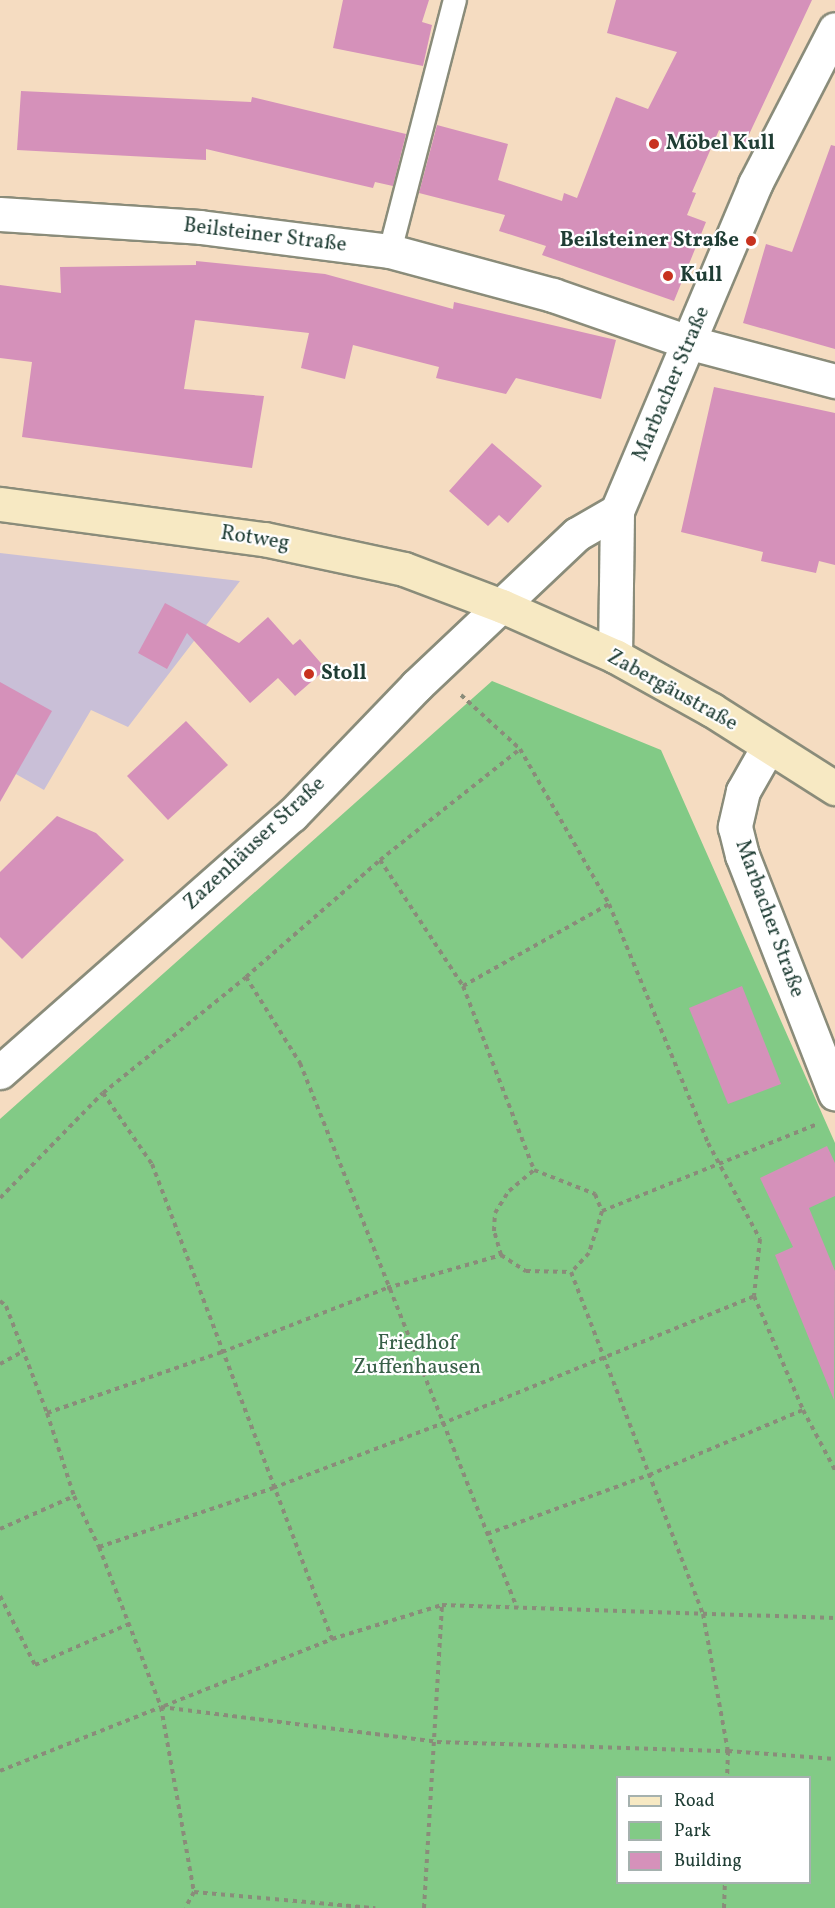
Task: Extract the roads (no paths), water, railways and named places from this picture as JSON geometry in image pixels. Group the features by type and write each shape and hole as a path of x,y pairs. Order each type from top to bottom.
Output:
{"main road":[{"name":"Rotweg","path":"0,504 327,550 404,569 502,606"},
{"name":"Zabergäustraße","path":"502,606 615,656 835,788"}],"street":[{"name":"Marbacher Straße","path":"615,656 617,511 691,344 755,184 835,29"},
{"name":"Beilsteiner Straße","path":"0,214 200,227 390,251 553,295 691,344 835,381"},
{"path":"502,606 577,534 617,511"},
{"name":"Zazenhäuser Straße","path":"0,1072 292,814 436,668 502,606"},
{"name":"Marbacher Straße","path":"768,747 743,791 735,827 742,855 830,1107"}],"lane":[{"path":"390,251 455,0"}],"place":[{"name":"Möbel Kull","path":"654,144"},
{"name":"Beilsteiner Straße","path":"751,241"},
{"name":"Kull","path":"668,276"},
{"name":"Stoll","path":"309,674"}],"park label":[{"name":"Friedhof Zuffenhausen","path":"417,1356"}]}
